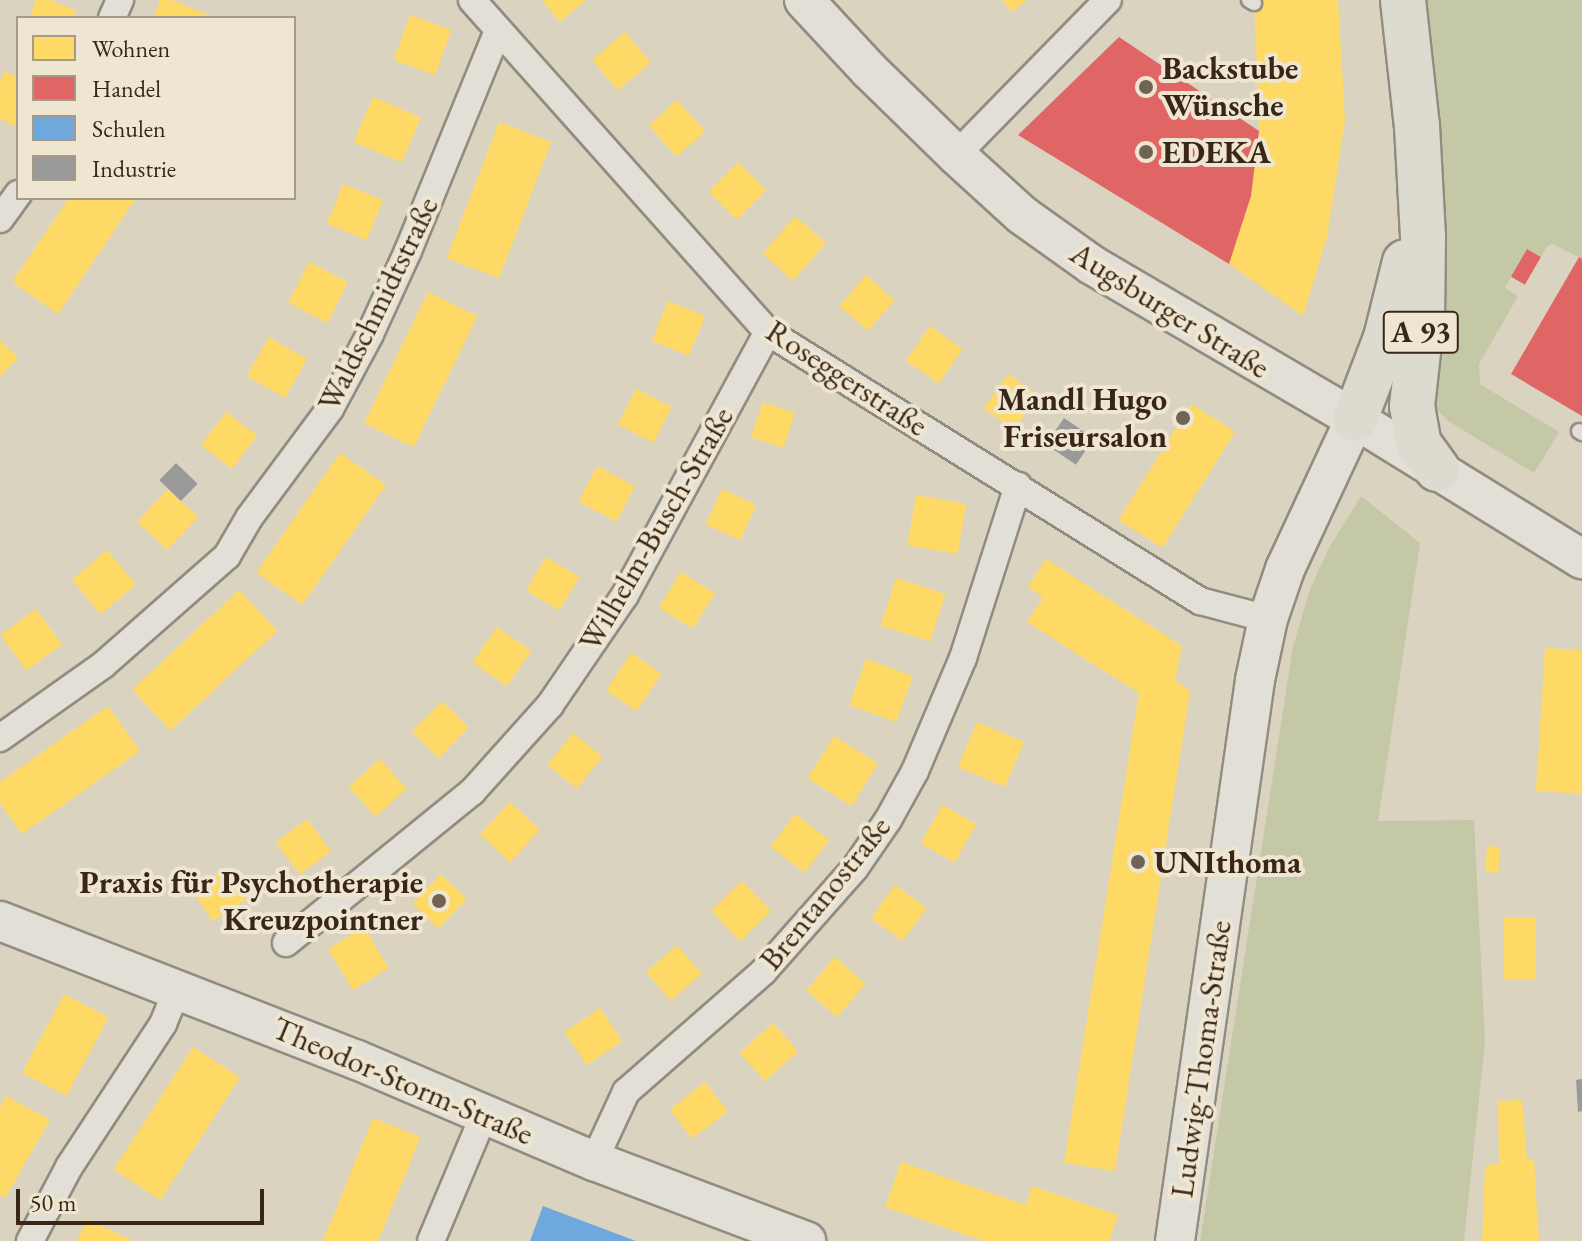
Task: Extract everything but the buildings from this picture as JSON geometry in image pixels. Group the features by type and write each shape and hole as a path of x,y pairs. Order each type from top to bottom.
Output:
{"highway":[{"name":"A 93","path":"1403,0 1419,189 1423,302 1412,406 1419,444 1437,469"},
{"name":"A 93","path":"1355,419 1396,305 1419,189"}],"street":[{"name":"Roseggerstraße","path":"472,0 768,332 1200,601 1268,619"},
{"name":"Augsburger Straße","path":"804,0 869,70 1022,215 1092,265 1355,419 1582,559"},
{"path":"956,155 1108,0"},
{"name":"Waldschmidtstraße","path":"0,738 103,665 227,556 249,518 330,409 370,334 408,251 498,31"},
{"path":"0,219 16,197"},
{"name":"Wilhelm-Busch-Straße","path":"286,943 472,792 550,705 625,595 768,332"},
{"name":"Ludwig-Thoma-Straße","path":"1175,1241 1255,680 1268,619 1285,569 1355,419"},
{"name":"Brentanostraße","path":"594,1161 626,1092 763,972 855,868 888,820 915,771 963,658 1018,486"},
{"name":"Theodor-Storm-Straße","path":"0,921 177,989 594,1161 806,1241"},
{"path":"30,1241 69,1167 163,1024 177,989"},
{"path":"431,1241 484,1115"}],"green space":[{"path":"1418,0 1582,0 1582,259 1553,244 1547,246 1541,257 1527,249 1505,288 1518,296 1479,364 1480,384 1559,432 1534,473 1448,421 1425,396"},
{"path":"1361,496 1420,543 1378,821 1474,820 1485,1042 1464,1241 1200,1241 1293,647 1310,589 1330,546"}],"place":[{"name":"Backstube Wünsche","path":"1146,87"},
{"name":"EDEKA","path":"1146,152"},
{"name":"Mandl Hugo Friseursalon","path":"1183,418"},
{"name":"UNIthoma","path":"1138,862"},
{"name":"Praxis für Psychotherapie Kreuzpointner","path":"439,901"}]}
